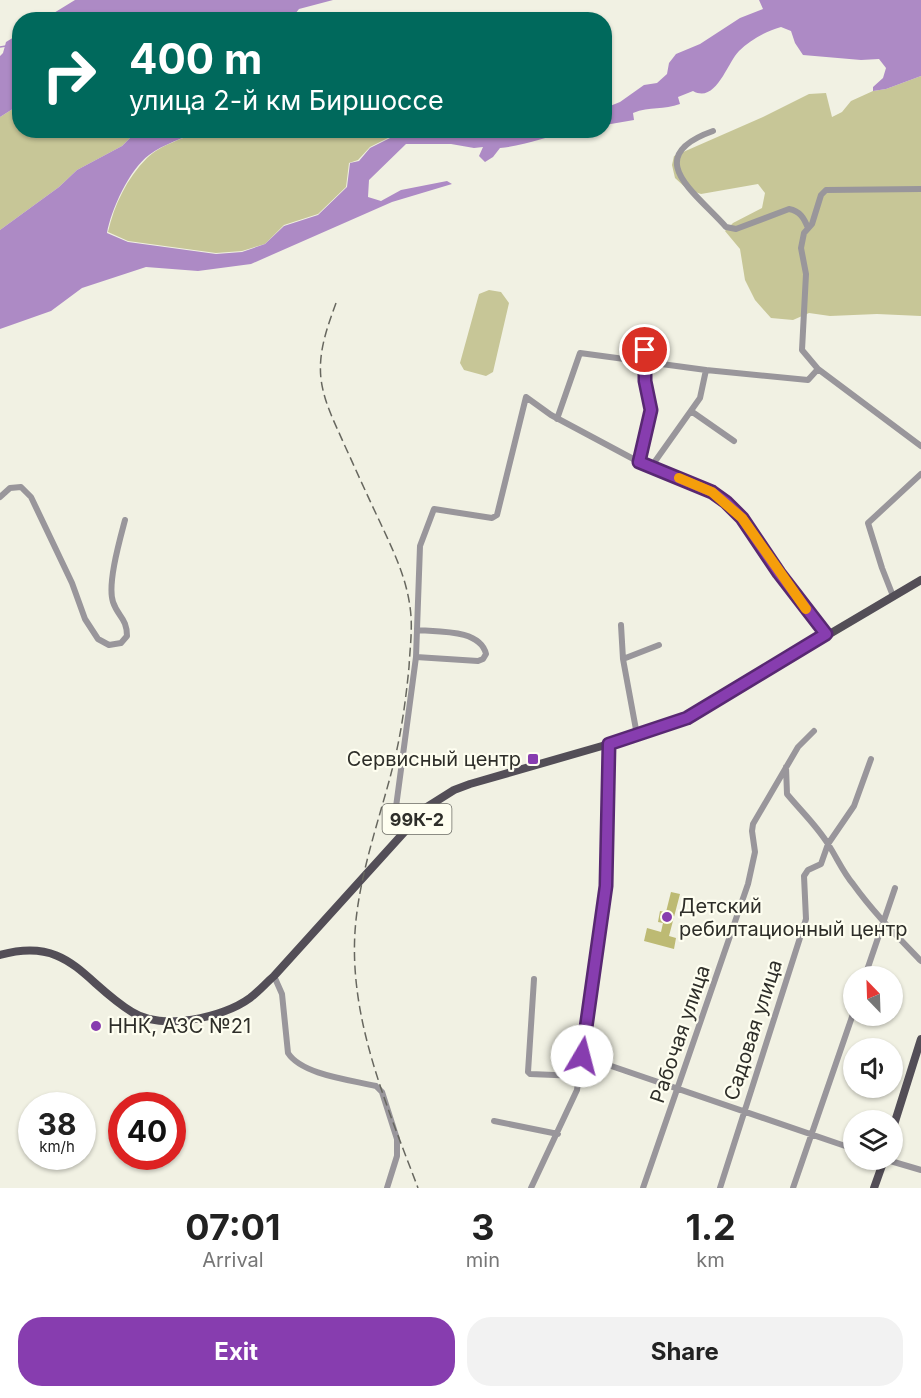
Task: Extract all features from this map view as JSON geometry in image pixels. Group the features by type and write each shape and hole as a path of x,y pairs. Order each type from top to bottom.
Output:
{"main road":[{"name":"99К-2","path":"0,956 43,951 66,959 134,1014 166,1022 205,1017 229,1010 250,998 274,976 428,807 454,790 609,744 687,718 921,580"},
{"path":"899,1110 921,1039"},
{"path":"874,1188 882,1170"}],"street":[{"path":"713,131 692,138 680,149 675,163 681,179 726,227 736,229 789,209 797,211 806,220 808,228"},
{"path":"921,189 826,190 821,195 812,224 804,232 801,248 806,274 802,350 818,369 921,446"},
{"path":"639,462 651,410 645,381 645,350"},
{"path":"557,419 580,353 645,363 808,380 818,369"},
{"path":"651,467 700,398 706,370"},
{"path":"405,832 397,820 396,807 416,657 420,546 432,511 439,508 492,518 497,516 526,397 557,419 639,462 712,492 726,502 742,518 779,573 826,634"},
{"path":"691,411 734,441"},
{"path":"893,596 878,558 868,523 921,474"},
{"path":"0,497 10,488 21,487 31,497 72,583 86,619 98,639 109,645 120,643 127,636 127,624 113,602 112,588 125,520"},
{"path":"621,625 623,659 637,735"},
{"path":"416,657 475,661 483,659 486,654 483,645 473,638 417,630"},
{"path":"623,659 659,645"},
{"name":"Рабочая улица","path":"643,1188 748,884 755,852 753,824 798,747 814,732"},
{"path":"531,1188 573,1103 579,1076 606,886 609,744"},
{"name":"Садовая улица","path":"720,1188 806,919 804,876 808,870 821,864 828,844 854,806 871,759"},
{"path":"786,767 787,794 800,806 828,844 849,879 883,922 921,961"},
{"path":"868,966 895,888"},
{"path":"274,976 282,994 288,1053 293,1060 308,1070 376,1086 382,1092 397,1139 397,1156 387,1188"},
{"path":"534,979 528,1072 530,1074 579,1076"},
{"path":"793,1188 849,1026"},
{"path":"582,1056 843,1145"},
{"path":"494,1121 558,1134"},
{"path":"903,1165 921,1170"}],"shaded area":[{"path":"75,0 333,0 299,9 297,12 55,12"},
{"path":"759,0 921,0 921,76 886,89 873,91 873,87 883,78 886,68 879,59 861,60 803,55 791,31 781,27 758,36 743,47 720,80 708,92 701,94 693,91 678,97 680,104 639,111 633,113 634,120 612,124 612,105 644,85 657,83 667,74 669,63 676,54 700,44 740,18 763,9"},
{"path":"12,38 12,109 0,117 0,56 6,42"},
{"path":"921,76 921,316 877,314 830,316 809,313 793,320 771,318 755,300 745,280 740,249 725,231 733,223 762,208 765,193 758,184 701,194 687,189 675,178 672,165 674,156 809,94 826,93 832,117 842,112 851,101 873,91 886,89"},
{"path":"12,109 12,138 130,138 122,146 77,170 59,187 0,230 0,117"},
{"path":"130,138 183,138 149,155 135,170 112,213 107,233 128,242 216,254 242,252 265,244 284,226 318,215 347,187 350,163 359,161 370,148 390,138 545,138 500,148 493,157 485,162 479,156 483,147 406,144 369,180 368,197 381,201 401,190 447,181 452,184 392,202 251,264 198,271 146,267 82,288 51,311 0,329 0,230 59,187 77,170 122,146"},
{"path":"184,138 388,138 370,147 358,160 349,163 346,187 318,214 284,225 265,244 242,251 216,253 128,241 108,232 122,192 133,174 152,153"},
{"path":"489,290 501,292 509,303 493,372 486,376 464,370 460,363 479,294"}],"building":[{"name":"Детский ребилтационный центр","path":"671,892 680,894 669,936 676,938 674,949 644,941 647,928 661,932 663,923 658,922 660,911 666,912"}],"waterway":[{"path":"0,47 6,46"}],"railway":[{"path":"336,303 322,350 320,369 322,388 327,405 398,562 411,614 409,667 402,724 363,879 356,920 354,955 357,989 371,1057 418,1188"}],"slow traffic":[{"path":"679,478 712,492 742,518 806,609"}],"place":[{"name":"Сервисный центр","path":"533,759"},
{"name":"Детский ребилтационный центр","path":"667,917"},
{"name":"ННК, АЗС №21","path":"96,1026"}],"route":[{"path":"582,1056 606,886 609,744 687,718 826,634 779,573 742,518 726,502 712,492 639,462 651,410 645,381 645,350"}]}
